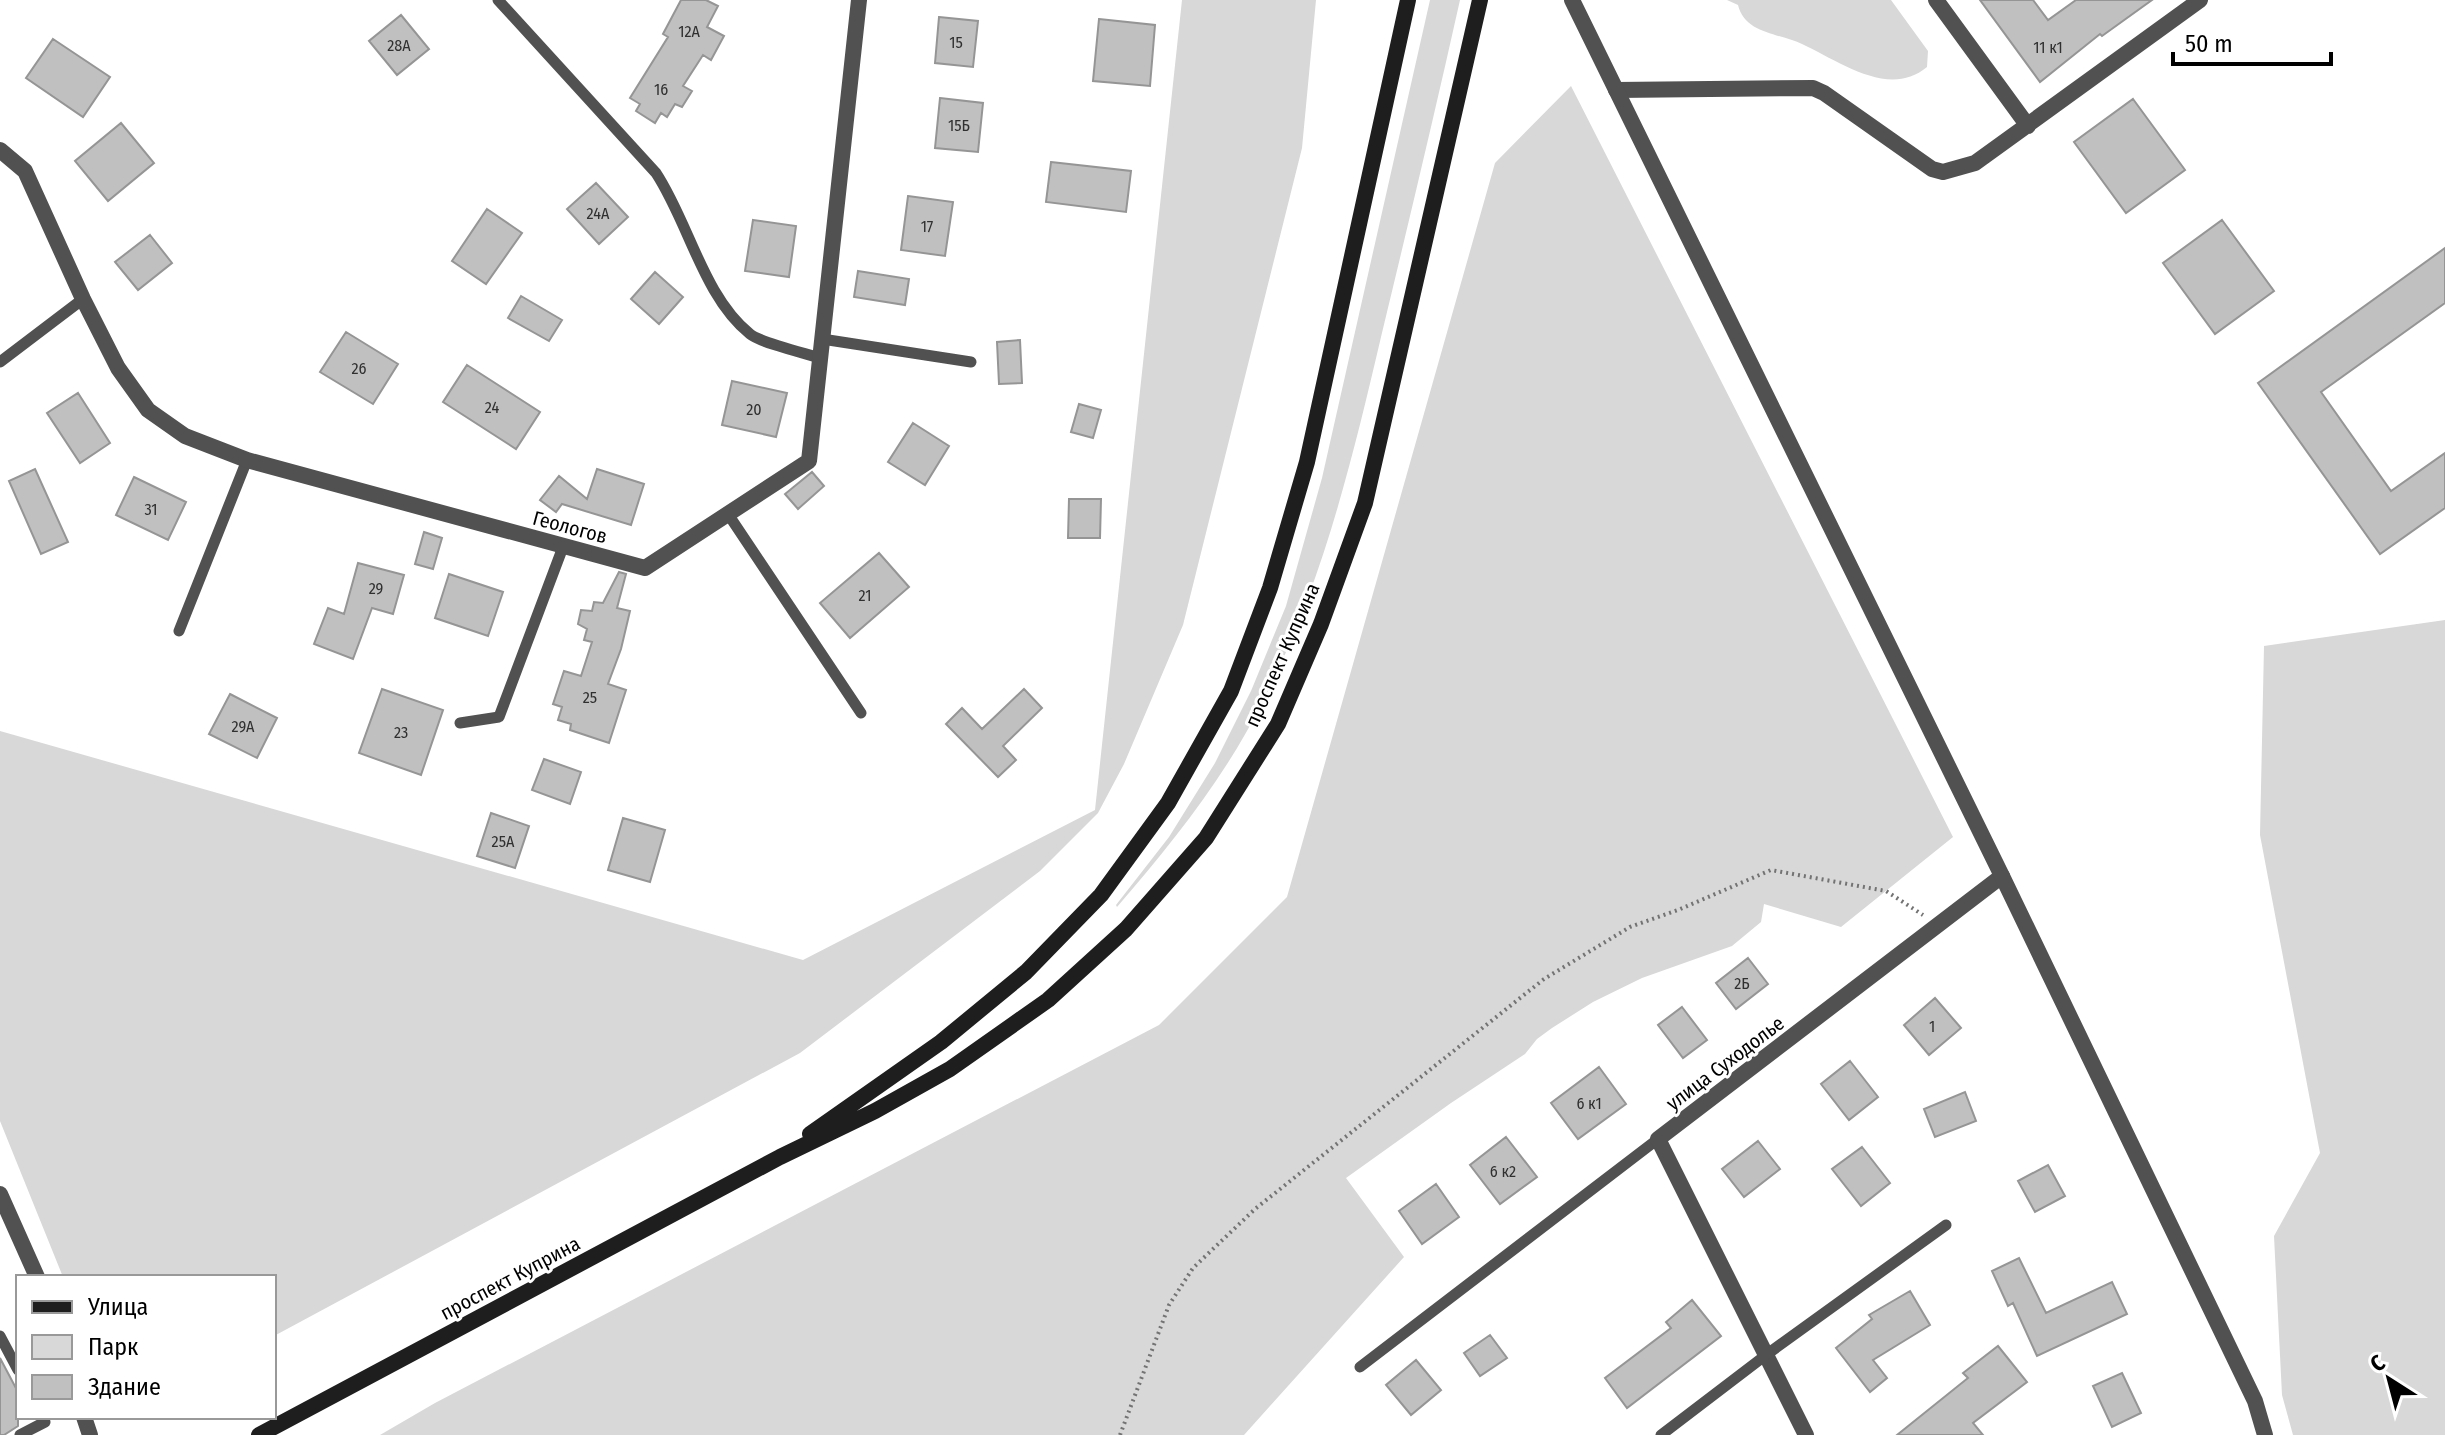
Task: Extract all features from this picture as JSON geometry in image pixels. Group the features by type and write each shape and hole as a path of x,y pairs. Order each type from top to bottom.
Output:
{"main road":[{"name":"проспект Куприна","path":"780,1157 864,1094 941,1042 1037,961 1101,895 1168,803 1231,691 1270,588 1307,462 1408,0"},
{"name":"проспект Куприна","path":"265,1433 950,1069 1048,1000 1126,929 1206,838 1278,724 1321,624 1365,503 1480,0"}],"street":[{"name":"Геологов","path":"0,150 25,171 118,368 148,410 185,436 247,460 645,568 809,461 859,0"},
{"path":"1572,0 2002,876 2255,1401 2265,1435"},
{"path":"1936,0 2028,126"},
{"path":"1616,90 1813,88 1932,169 1943,172 1975,163 2200,0"},
{"name":"улица Суходолье","path":"1806,1435 1658,1139 2002,876"},
{"path":"0,1194 36,1275"}],"lane":[{"path":"498,0 656,173 672,198 721,303 752,336 820,358"},
{"path":"0,362 83,299"},
{"path":"822,339 971,362"},
{"path":"179,631 247,460"},
{"path":"728,514 861,713"},
{"path":"460,723 499,717 563,547"},
{"path":"1360,1367 1658,1139"},
{"path":"1661,1435 1946,1225"},
{"path":"0,1336 16,1366"},
{"path":"20,1435 45,1422 43,1419"}],"path":[{"path":"1120,1435 1169,1305 1193,1268 1255,1209 1544,979 1630,927 1771,870 1886,891 1938,925"}],"green space":[{"path":"1182,0 1316,0 1302,148 1183,625 1124,764 1098,813 1040,871 800,1053 276,1335 276,1275 62,1275 0,1121 0,731 803,960 1095,810"},
{"path":"1430,0 1460,0 1359,430 1319,567 1284,656 1233,755 1178,833 1117,907 1169,837 1215,763 1251,691 1286,606 1322,478"},
{"path":"1727,0 1891,0 1928,51 1927,67 1912,76 1897,79 1864,74 1802,44 1755,27 1742,15 1738,5"},
{"path":"1571,86 1953,837 1841,927 1764,904 1761,922 1732,946 1642,978 1593,1002 1537,1039 1525,1054 1346,1178 1404,1257 1244,1435 380,1435 435,1403 1159,1025 1287,897 1495,163"},
{"path":"2445,620 2445,1435 2293,1435 2282,1395 2274,1236 2320,1153 2260,835 2264,646"}],"building":[{"path":"681,0 706,0 718,6 707,27 724,36 711,60 703,55 683,86 692,91 682,107 675,104 667,117 661,113 655,123 636,111 640,104 630,98 668,37 663,34"},
{"path":"1980,0 2033,0 2048,20 2076,0 2152,0 2102,36 2100,34 2040,82"},
{"path":"401,15 429,49 397,75 369,41"},
{"path":"939,17 978,21 973,67 935,63"},
{"path":"1099,19 1155,25 1150,86 1093,81"},
{"path":"53,39 110,77 83,117 26,78"},
{"path":"940,98 983,103 978,152 935,148"},
{"path":"2133,99 2185,170 2126,213 2074,142"},
{"path":"121,123 154,163 108,201 75,161"},
{"path":"1051,162 1131,171 1126,212 1046,202"},
{"path":"596,183 628,217 599,244 567,209"},
{"path":"908,196 953,202 945,256 901,250"},
{"path":"487,209 522,233 486,284 452,261"},
{"path":"753,220 796,226 789,277 745,271"},
{"path":"2222,220 2274,291 2215,334 2163,263"},
{"path":"150,235 172,263 138,290 115,262"},
{"path":"2445,248 2445,303 2321,392 2391,491 2445,453 2445,508 2380,554 2258,383"},
{"path":"858,271 909,279 905,305 854,297"},
{"path":"655,272 683,297 659,324 631,299"},
{"path":"521,296 562,320 549,341 508,318"},
{"path":"346,332 398,364 373,404 320,372"},
{"path":"1020,340 1022,383 999,384 997,342"},
{"path":"467,365 540,412 516,449 443,402"},
{"path":"732,381 787,393 776,437 722,425"},
{"path":"78,393 110,443 80,463 47,413"},
{"path":"1079,404 1101,410 1093,438 1071,432"},
{"path":"913,423 949,446 925,485 888,462"},
{"path":"35,469 68,542 41,554 9,481"},
{"path":"597,469 644,484 631,525 562,504 556,512 540,500 559,476 587,499"},
{"path":"812,472 824,486 798,509 785,494"},
{"path":"134,477 186,502 168,540 116,515"},
{"path":"1069,499 1101,499 1100,538 1068,538"},
{"path":"424,532 442,538 433,569 415,564"},
{"path":"879,553 909,587 850,638 820,603"},
{"path":"358,563 404,575 393,614 372,608 353,659 314,644 328,608 344,614"},
{"path":"619,572 626,574 617,608 630,611 608,684 626,690 609,743 570,730 571,724 558,720 562,707 553,704 564,671 581,676 592,642 584,640 587,629 578,624 581,610 592,611 594,602 603,603"},
{"path":"449,574 503,592 488,636 435,618"},
{"path":"382,689 443,710 421,775 359,753"},
{"path":"1024,689 1042,708 1003,746 1016,760 998,777 946,724 962,708 982,729"},
{"path":"230,694 277,718 257,758 209,734"},
{"path":"544,759 581,772 570,804 532,790"},
{"path":"491,813 529,826 515,868 477,856"},
{"path":"623,818 665,830 650,882 608,870"},
{"path":"1748,958 1768,984 1736,1009 1716,983"},
{"path":"1935,998 1961,1028 1929,1055 1904,1025"},
{"path":"1682,1007 1707,1040 1683,1058 1658,1025"},
{"path":"1850,1061 1878,1097 1849,1120 1821,1084"},
{"path":"1599,1067 1626,1104 1578,1139 1551,1103"},
{"path":"1965,1092 1976,1121 1935,1137 1924,1109"},
{"path":"1506,1137 1537,1177 1500,1204 1470,1165"},
{"path":"1758,1141 1780,1169 1744,1197 1722,1169"},
{"path":"1862,1147 1890,1183 1861,1206 1832,1169"},
{"path":"2048,1165 2065,1196 2035,1212 2018,1181"},
{"path":"1436,1184 1459,1217 1422,1244 1399,1211"},
{"path":"2019,1258 2046,1313 2112,1282 2127,1314 2037,1356 2013,1303 2008,1306 1992,1271"},
{"path":"1910,1291 1930,1325 1873,1360 1887,1378 1870,1392 1836,1348 1872,1319 1869,1315"},
{"path":"1692,1300 1721,1336 1627,1408 1605,1378 1671,1328 1666,1322"},
{"path":"1490,1335 1507,1358 1480,1376 1464,1353"},
{"path":"1998,1346 2027,1382 1973,1423 1983,1435 1897,1435 1968,1378 1963,1373"},
{"path":"0,1358 16,1388 18,1426 0,1435"},
{"path":"1416,1360 1441,1390 1411,1415 1386,1385"},
{"path":"2122,1373 2141,1413 2112,1427 2093,1386"}]}
